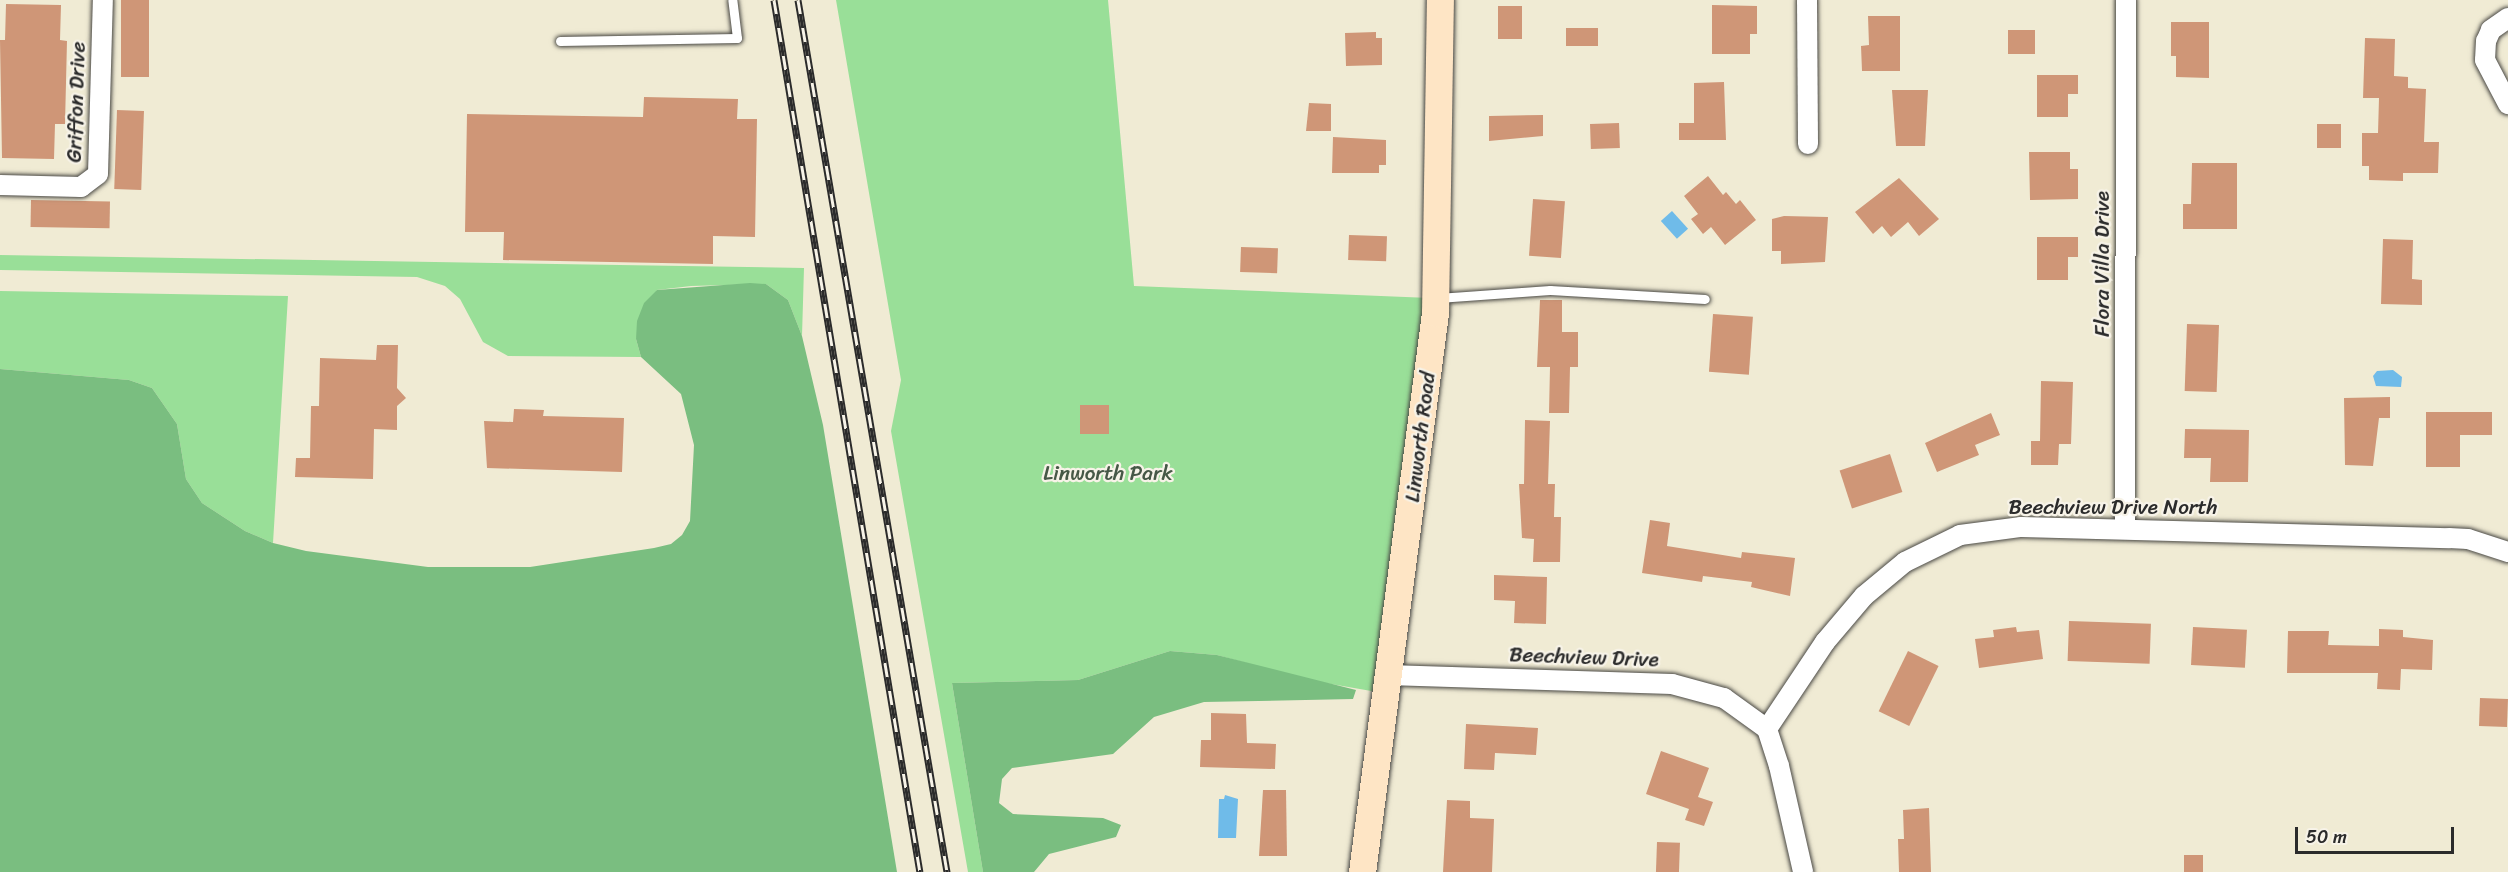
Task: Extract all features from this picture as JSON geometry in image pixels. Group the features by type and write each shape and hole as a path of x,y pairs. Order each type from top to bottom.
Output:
{"main road":[{"name":"Linworth Road","path":"1362,872 1436,298 1440,0"}],"street":[{"name":"Griffon Drive","path":"0,185 81,188 98,174 103,0"},
{"path":"1807,0 1808,144"},
{"name":"Flora Villa Drive","path":"2126,0 2126,529"},
{"path":"2508,18 2491,30 2486,41 2485,60 2508,104"},
{"name":"Beechview Drive North","path":"1767,729 1825,642 1864,596 1905,562 1960,535 2021,527 2459,539 2508,552"},
{"name":"Beechview Drive","path":"1388,675 1672,684 1724,698 1767,729"},
{"path":"1767,729 1779,766 1803,872"}],"lane":[{"path":"560,41 737,38 732,0"},
{"path":"1436,298 1550,290 1705,299"}],"green space":[{"name":"Linworth Park","path":"836,0 1108,0 1134,286 1430,298 1377,692 1308,680 1217,655 1170,651 1078,680 952,683 983,872 968,872 891,431 901,380"},
{"path":"0,255 804,268 802,336 788,300 766,284 691,286 657,290 636,339 641,357 508,356 483,342 460,299 445,286 417,277 0,270"},
{"path":"750,283 766,284 788,300 802,336 823,425 897,872 0,872 0,369 129,380 152,388 177,424 186,479 202,503 245,531 273,543 306,551 428,567 530,567 654,548 671,544 682,535 690,521 694,445 681,394 641,357 636,339 637,321 644,303 657,290"},
{"path":"0,291 288,296 273,543 245,531 202,503 186,479 177,424 152,388 129,380 0,369"},
{"path":"1170,651 1217,655 1356,690 1353,699 1204,702 1154,717 1113,754 1012,768 1002,779 999,803 1013,814 1103,818 1121,825 1116,837 1049,854 1034,872 983,872 952,683 1078,680"}],"water":[{"path":"1672,211 1688,229 1677,239 1661,221"},
{"path":"2393,370 2402,377 2401,387 2376,386 2373,376 2377,371"},
{"path":"1225,795 1238,799 1236,838 1218,838 1219,799 1224,799"}],"building":[{"path":"121,0 149,0 149,77 121,77"},
{"path":"6,4 61,5 60,40 67,41 65,124 55,124 54,159 2,158 0,40 5,40"},
{"path":"1712,5 1757,6 1757,34 1750,34 1750,54 1712,54"},
{"path":"1498,6 1522,6 1522,39 1498,39"},
{"path":"1868,16 1900,16 1900,71 1862,71 1861,46 1869,45"},
{"path":"2171,22 2209,22 2209,78 2176,77 2176,56 2171,56"},
{"path":"1566,28 1598,28 1598,46 1566,46"},
{"path":"2008,30 2035,30 2035,54 2008,54"},
{"path":"1376,32 1376,38 1382,38 1382,65 1346,66 1345,33"},
{"path":"2365,38 2395,39 2394,76 2408,77 2408,88 2426,89 2424,142 2439,142 2438,173 2403,173 2403,181 2369,180 2369,166 2362,166 2362,133 2378,133 2379,98 2363,98"},
{"path":"2037,75 2078,75 2078,94 2068,94 2068,117 2037,117"},
{"path":"1724,82 1726,140 1679,140 1679,123 1694,123 1694,83"},
{"path":"1892,90 1928,90 1925,146 1896,146"},
{"path":"644,97 738,99 737,119 757,119 755,237 713,236 713,264 503,260 504,232 465,232 467,114 643,117"},
{"path":"1309,103 1331,104 1331,131 1306,131"},
{"path":"117,110 144,111 141,190 114,189"},
{"path":"1543,115 1543,136 1489,141 1489,116"},
{"path":"1619,123 1620,148 1591,149 1590,124"},
{"path":"2317,124 2341,124 2341,148 2317,148"},
{"path":"1333,137 1386,140 1386,165 1379,165 1379,173 1332,173"},
{"path":"2029,152 2070,152 2070,169 2078,169 2078,199 2030,200"},
{"path":"2192,163 2237,163 2237,229 2183,229 2183,204 2191,204"},
{"path":"1708,176 1723,195 1726,192 1736,204 1740,200 1756,220 1725,245 1711,227 1703,234 1691,219 1698,214 1684,196"},
{"path":"1899,178 1939,219 1919,236 1908,222 1891,237 1882,226 1873,234 1855,212"},
{"path":"1533,199 1565,201 1561,258 1529,256"},
{"path":"31,200 110,201 110,228 31,227"},
{"path":"1784,216 1828,217 1825,262 1781,264 1781,251 1772,251 1772,219"},
{"path":"1349,235 1387,236 1386,261 1348,260"},
{"path":"2037,237 2078,237 2078,257 2068,257 2068,280 2037,280"},
{"path":"2383,239 2413,240 2412,279 2422,280 2422,305 2381,304"},
{"path":"1241,247 1278,248 1277,273 1240,272"},
{"path":"1540,300 1562,300 1562,332 1578,332 1578,367 1570,367 1569,413 1549,413 1550,367 1537,367"},
{"path":"1713,314 1753,317 1749,375 1709,372"},
{"path":"2187,324 2219,325 2217,392 2185,391"},
{"path":"377,345 398,345 397,388 406,398 397,406 397,430 374,429 373,479 295,477 296,458 310,458 311,406 319,406 320,358 376,360"},
{"path":"2041,381 2073,382 2071,444 2059,444 2058,465 2031,465 2031,441 2040,441"},
{"path":"2390,397 2390,418 2379,418 2373,466 2345,465 2344,398"},
{"path":"1080,405 1109,405 1109,434 1080,434"},
{"path":"514,409 544,410 543,416 624,418 622,472 487,468 484,421 513,422"},
{"path":"2426,412 2492,412 2492,435 2460,435 2460,467 2426,467"},
{"path":"1991,413 2000,435 1975,445 1979,455 1937,472 1925,443"},
{"path":"1525,420 1550,421 1548,484 1555,484 1554,517 1561,517 1560,562 1533,562 1534,539 1522,538 1519,484 1524,484"},
{"path":"2185,429 2249,430 2248,482 2210,482 2211,458 2184,458"},
{"path":"1890,454 1902,492 1852,508 1840,470"},
{"path":"1650,520 1670,523 1667,546 1741,558 1742,552 1795,558 1790,596 1751,587 1752,582 1703,576 1702,582 1642,573"},
{"path":"1494,575 1547,577 1546,624 1514,623 1515,601 1494,600"},
{"path":"2069,621 2151,624 2150,664 2068,661"},
{"path":"2016,627 2017,632 2039,630 2043,659 1979,668 1975,639 1994,637 1993,630"},
{"path":"2193,627 2247,630 2245,668 2191,665"},
{"path":"2379,629 2403,630 2403,637 2433,640 2432,670 2401,669 2400,690 2377,689 2378,673 2287,673 2288,631 2329,631 2328,645 2379,646"},
{"path":"1908,651 1939,666 1909,726 1879,711"},
{"path":"2480,698 2508,699 2507,727 2479,726"},
{"path":"1211,713 1246,714 1247,743 1276,744 1275,769 1200,767 1201,740 1211,740"},
{"path":"1466,724 1538,728 1536,755 1495,753 1494,770 1464,769"},
{"path":"1661,751 1709,768 1698,797 1713,802 1704,826 1685,820 1689,809 1646,794"},
{"path":"1263,790 1286,790 1287,856 1259,856"},
{"path":"1447,800 1470,801 1470,818 1494,819 1492,872 1443,872"},
{"path":"1929,808 1931,872 1899,872 1898,839 1904,839 1903,810"},
{"path":"1657,842 1680,843 1679,872 1656,872"},
{"path":"2184,855 2203,855 2203,872 2184,872"}],"railway":[{"path":"774,0 920,872"},
{"path":"798,0 947,872"}]}
